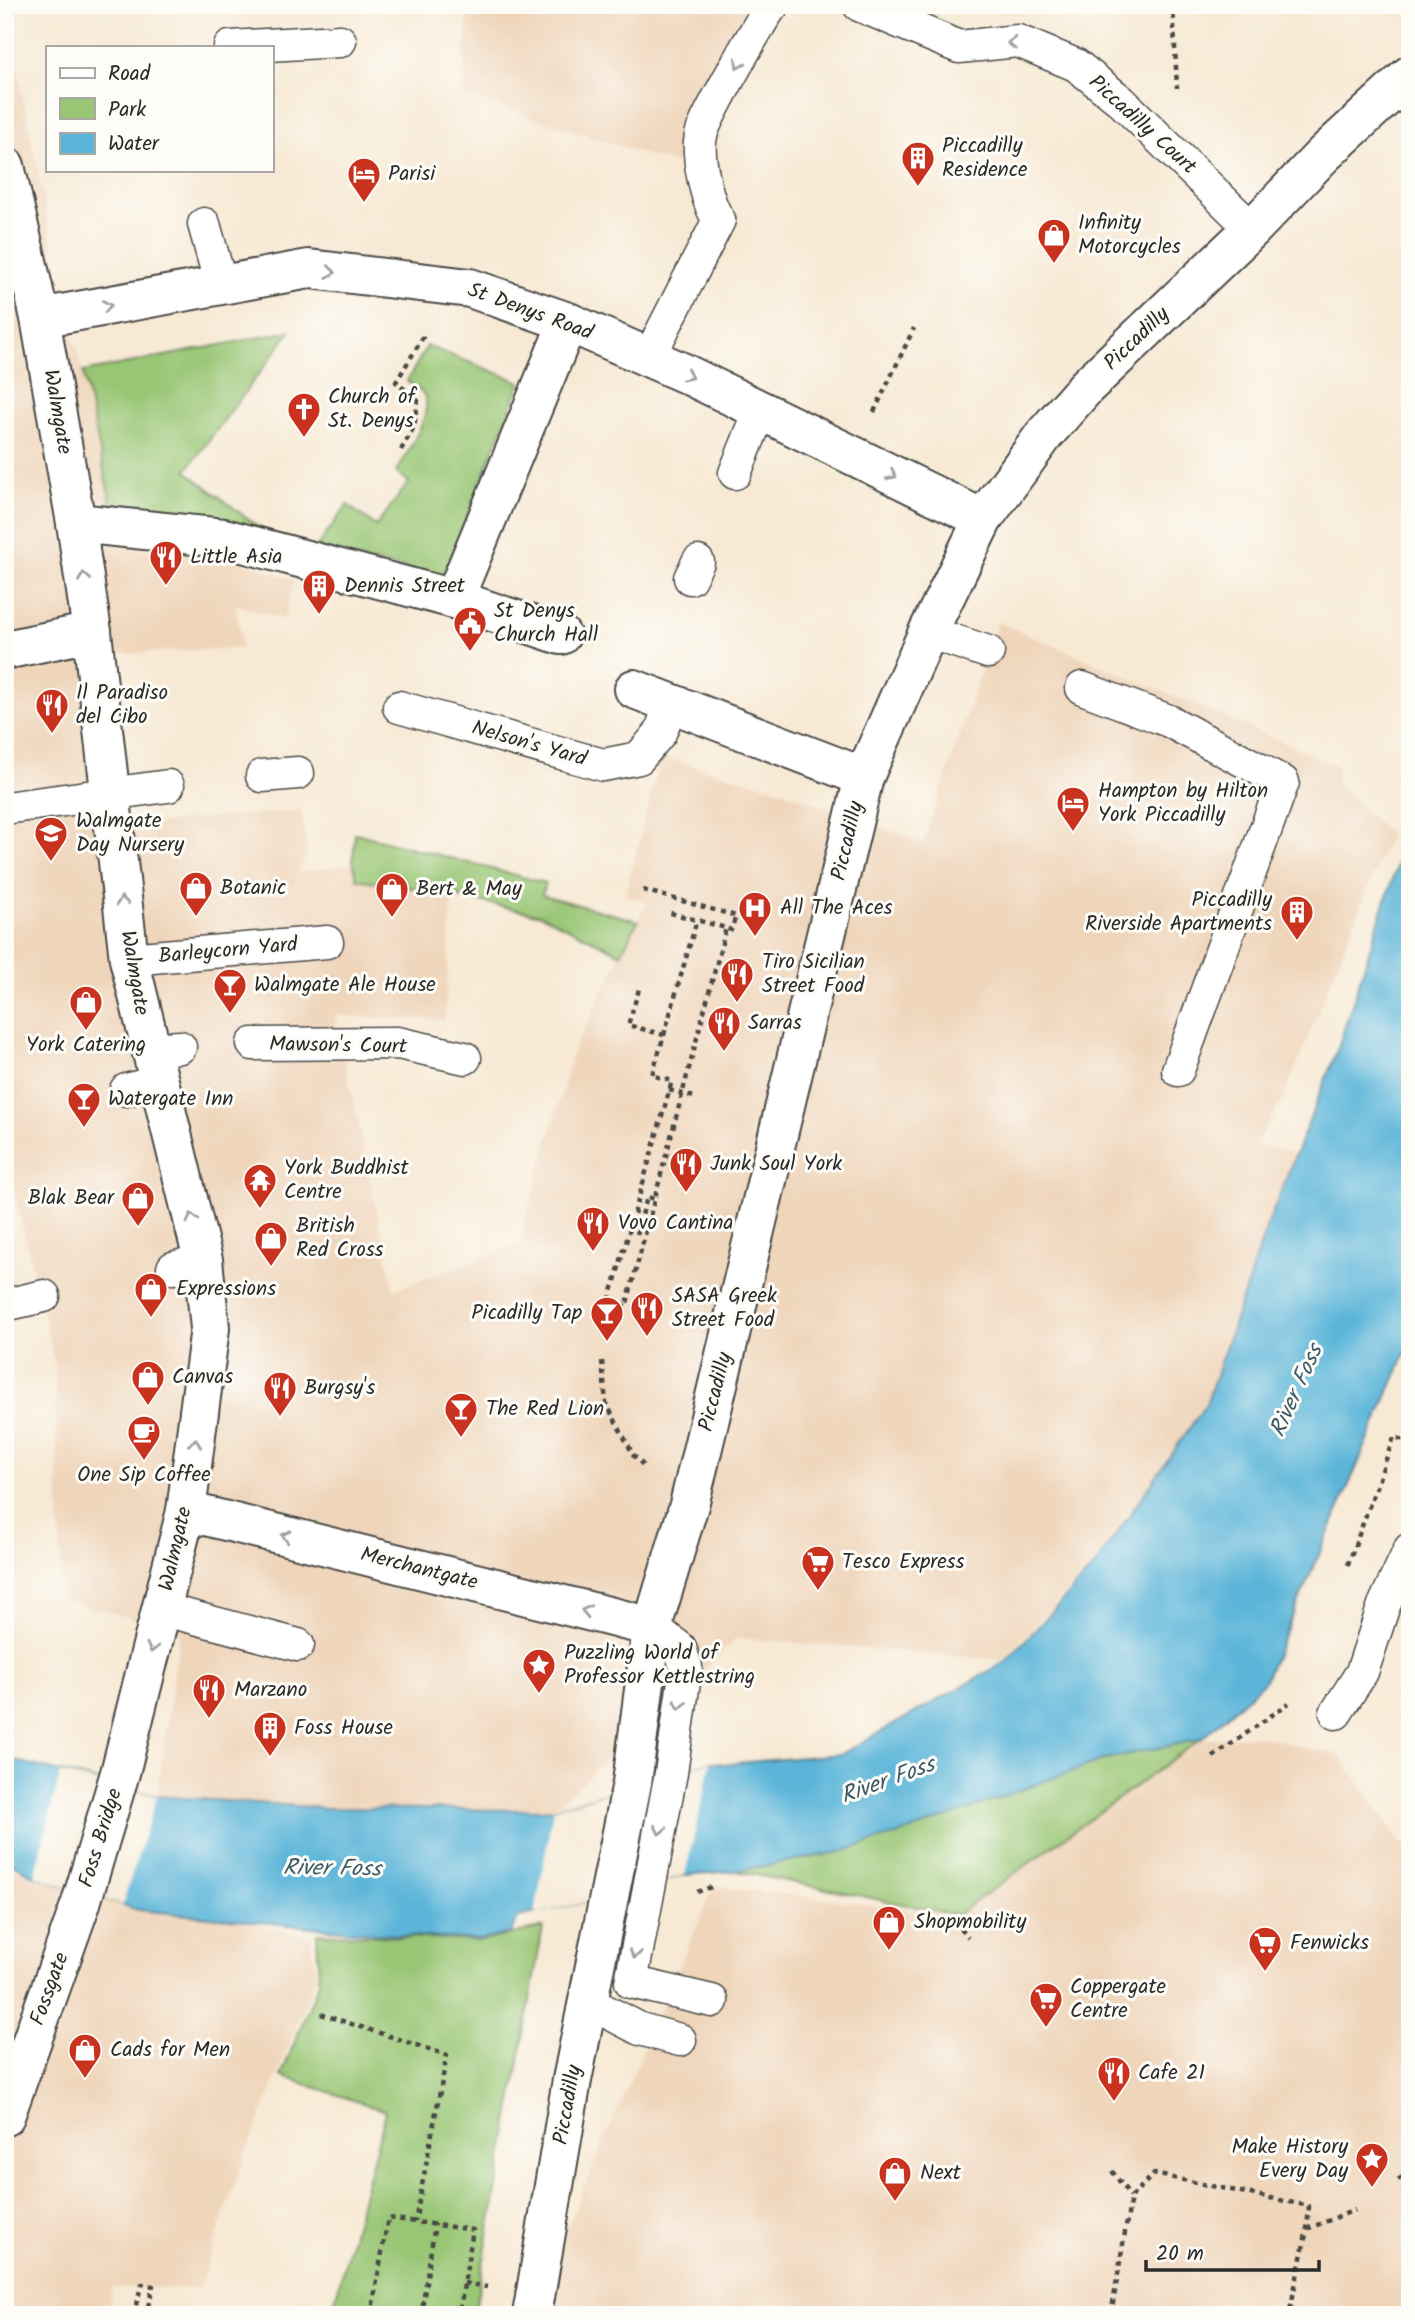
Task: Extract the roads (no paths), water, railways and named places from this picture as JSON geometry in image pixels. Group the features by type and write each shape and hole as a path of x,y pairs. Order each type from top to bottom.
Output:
{"street":[{"name":"Piccadilly","path":"532,2315 572,2080 632,1783 652,1627 689,1505 863,777 928,632 983,519 1044,435 1086,387 1252,229 1323,155 1410,75"},
{"name":"Walmgate","path":"5,166 40,318 76,523 92,632 129,959 153,1067 188,1264 210,1328 186,1511 120,1773"},
{"name":"St Denys Road","path":"40,318 309,269 470,288 568,322 983,519"},
{"path":"454,599 568,322"},
{"path":"76,523 224,538 454,599 561,635"},
{"path":"5,650 92,632"},
{"path":"634,689 863,777"},
{"name":"Merchantgate","path":"186,1511 652,1627"},
{"name":"Foss Bridge","path":"81,1903 120,1773"},
{"name":"Fossgate","path":"5,2116 81,1903"}],"lane":[{"path":"648,359 719,220 712,210 707,188 701,134 773,5"},
{"name":"Piccadilly Court","path":"859,5 959,47 1018,41 1076,65 1121,101 1252,229"},
{"path":"248,46 340,41"},
{"path":"204,224 221,285"},
{"path":"736,473 760,411"},
{"path":"928,632 988,652"},
{"path":"1082,688 1169,721 1283,782 1178,1070"},
{"name":"Nelson's Yard","path":"399,707 603,765 639,758 660,733 671,704"},
{"path":"262,776 298,773"},
{"path":"5,808 168,786"},
{"name":"Barleycorn Yard","path":"129,959 327,942"},
{"name":"Mawson's Court","path":"253,1044 398,1043 465,1058"},
{"path":"5,1305 44,1296"},
{"path":"1336,1713 1362,1672 1384,1605 1410,1549"},
{"path":"162,1609 298,1646"},
{"path":"652,1627 680,1648 686,1667 671,1773 631,1982 712,2001"},
{"path":"588,2002 640,2029 680,2040"}],"water":[{"name":"River Foss","path":"1410,825 1410,1343 1264,1682 1201,1739 1105,1759 915,1829 840,1852 736,1871 685,1875 609,1897 518,1917 511,1933 482,1940 381,1934 138,1910 35,1876 5,1860 5,1758 157,1796 326,1808 553,1809 711,1762 724,1764 841,1754 1005,1662 1092,1569 1206,1404 1267,1226 1338,1048"}],"place":[{"name":"Piccadilly Residence","path":"918,188"},
{"name":"Parisi","path":"364,204"},
{"name":"Infinity Motorcycles","path":"1054,265"},
{"name":"Church of St. Denys","path":"304,439"},
{"name":"Little Asia","path":"166,587"},
{"name":"Dennis Street","path":"319,616"},
{"name":"St Denys Church Hall","path":"470,653"},
{"name":"Il Paradiso del Cibo","path":"52,735"},
{"name":"Hampton by Hilton York Piccadilly","path":"1073,833"},
{"name":"Walmgate Day Nursery","path":"51,863"},
{"name":"Botanic","path":"196,918"},
{"name":"Bert & May","path":"392,919"},
{"name":"All The Aces","path":"755,938"},
{"name":"Piccadilly Riverside Apartments","path":"1297,942"},
{"name":"Tiro Sicilian Street Food","path":"737,1004"},
{"name":"Walmgate Ale House","path":"230,1015"},
{"name":"York Catering","path":"86,1032"},
{"name":"Sarras","path":"724,1053"},
{"name":"Watergate Inn","path":"84,1129"},
{"name":"Junk Soul York","path":"686,1194"},
{"name":"York Buddhist Centre","path":"260,1210"},
{"name":"Blak Bear","path":"138,1228"},
{"name":"Vovo Cantina","path":"593,1253"},
{"name":"British Red Cross","path":"271,1268"},
{"name":"Expressions","path":"151,1319"},
{"name":"SASA Greek Street Food","path":"647,1338"},
{"name":"Picadilly Tap","path":"607,1343"},
{"name":"Canvas","path":"148,1407"},
{"name":"Burgsy's","path":"280,1418"},
{"name":"The Red Lion","path":"461,1439"},
{"name":"One Sip Coffee","path":"144,1462"},
{"name":"Tesco Express","path":"818,1592"},
{"name":"Puzzling World of Professor Kettlestring","path":"539,1695"},
{"name":"Marzano","path":"209,1720"},
{"name":"Foss House","path":"270,1758"},
{"name":"Shopmobility","path":"889,1952"},
{"name":"Fenwicks","path":"1265,1973"},
{"name":"Coppergate Centre","path":"1046,2029"},
{"name":"Cads for Men","path":"85,2080"},
{"name":"Cafe 21","path":"1114,2103"},
{"name":"Make History Every Day","path":"1372,2189"},
{"name":"Next","path":"895,2203"}]}
